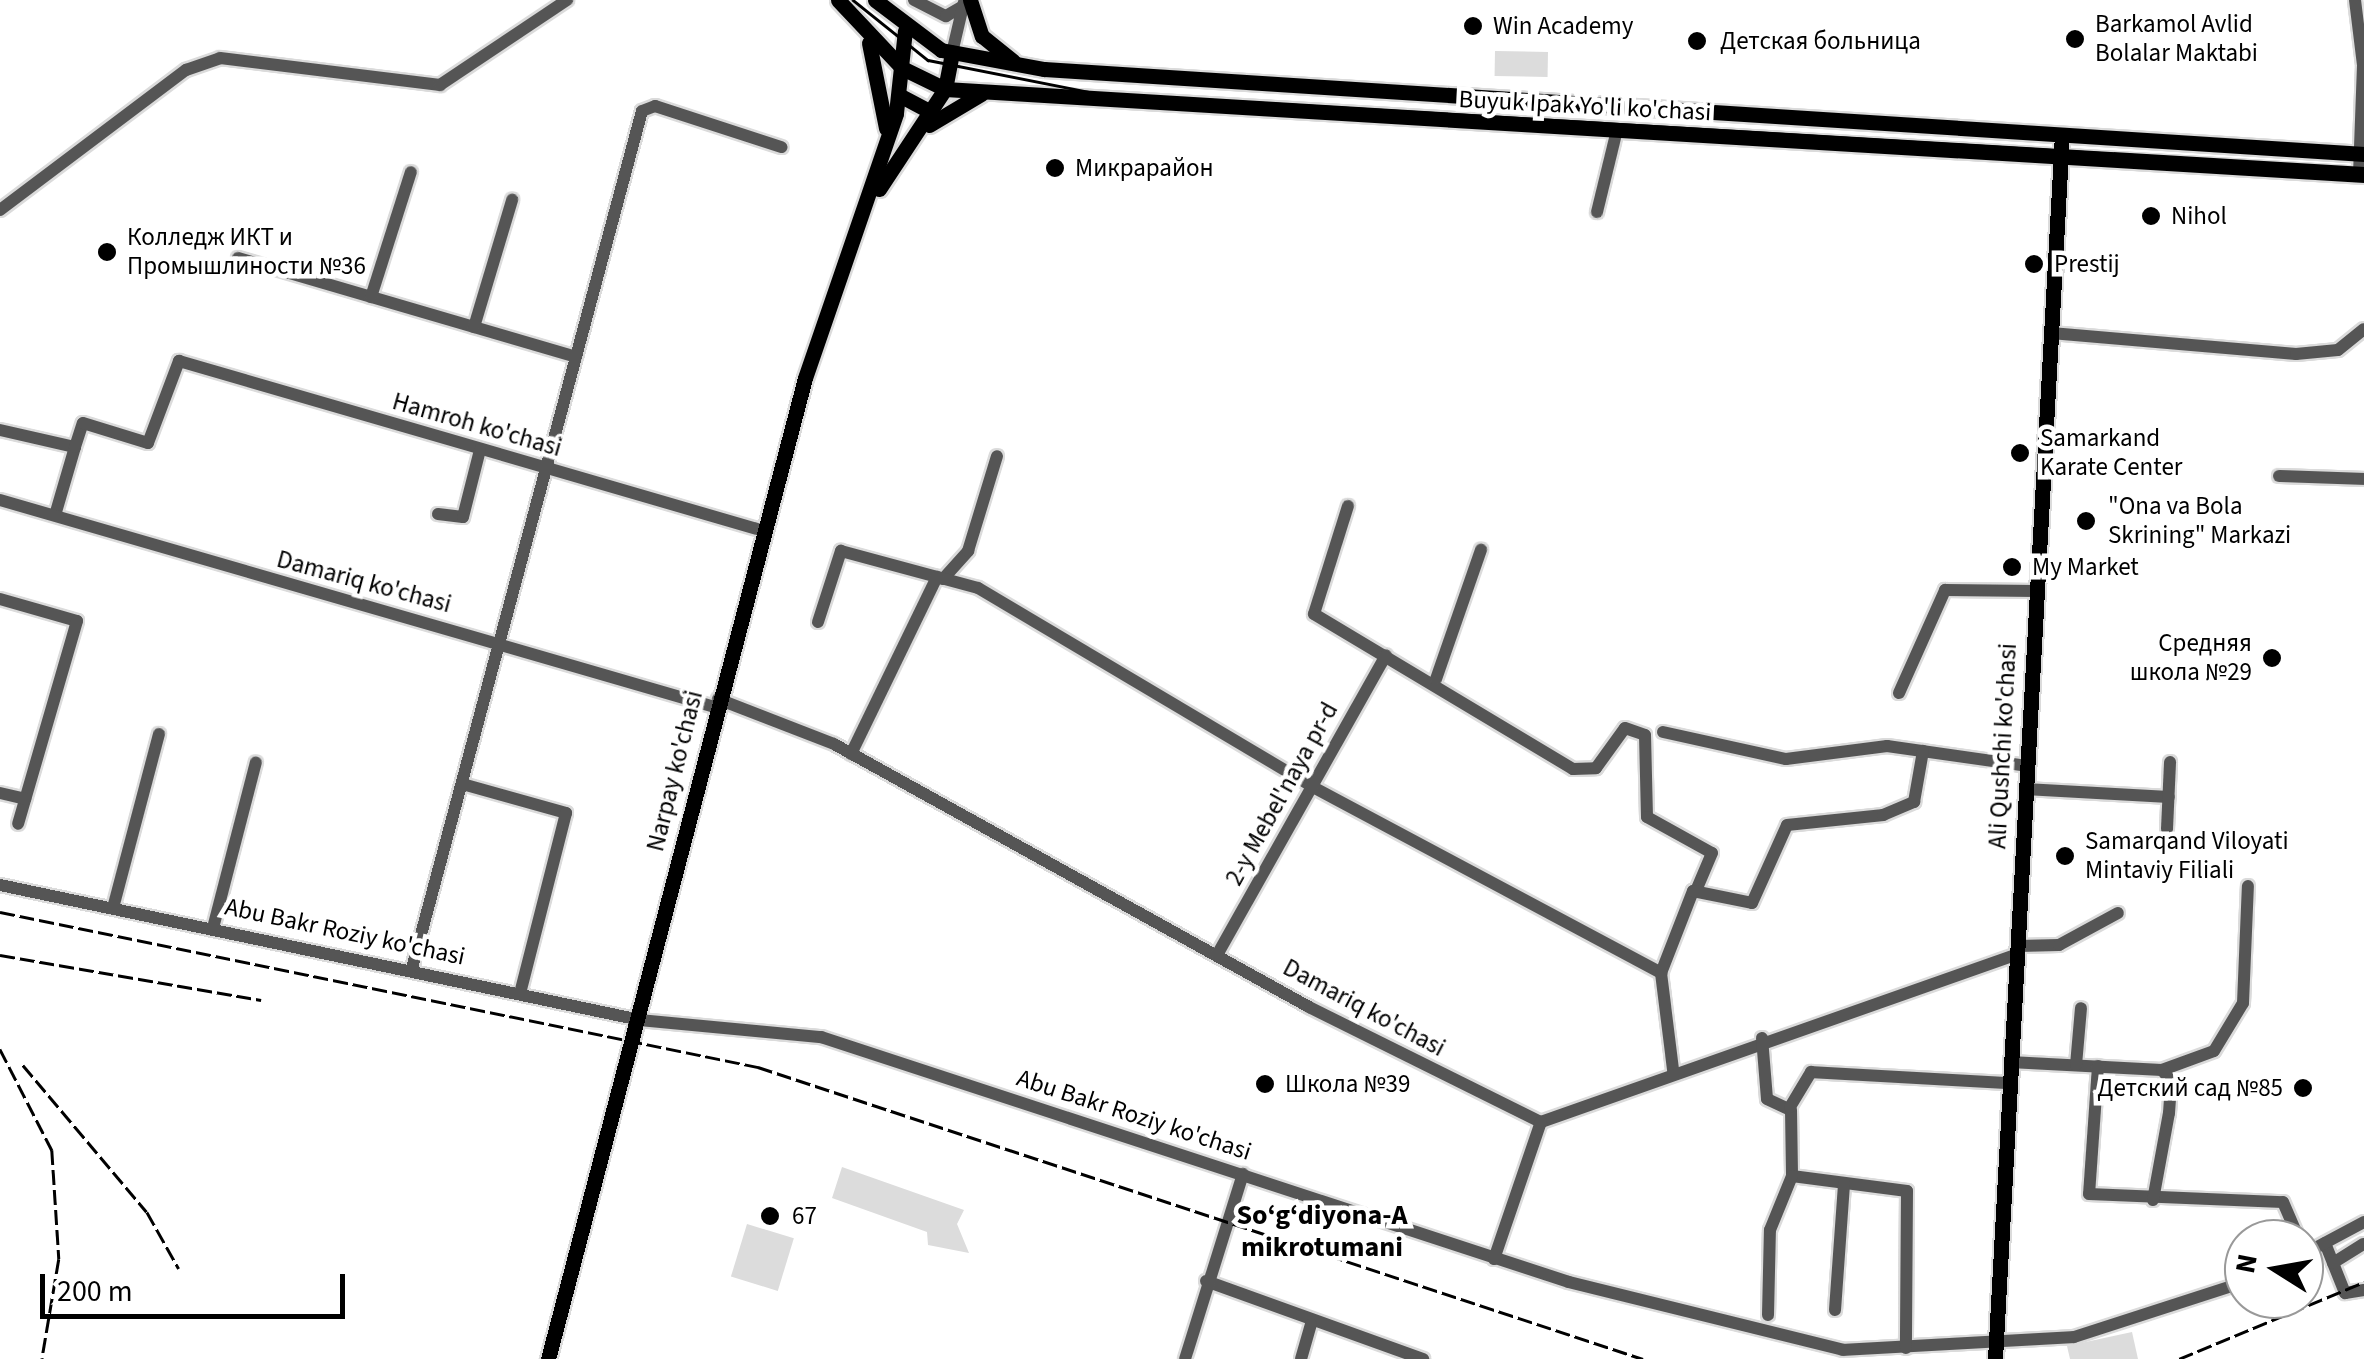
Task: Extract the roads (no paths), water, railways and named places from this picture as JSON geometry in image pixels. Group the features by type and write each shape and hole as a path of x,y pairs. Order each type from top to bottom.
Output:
{"main road":[{"name":"Buyuk Ipak Yo'li ko'chasi","path":"838,0 902,68 945,89 1616,134 2361,175"},
{"name":"Buyuk Ipak Yo'li ko'chasi","path":"875,0 905,30 952,53 1016,64 2362,154"},
{"path":"966,2 982,36 1016,64"},
{"path":"864,30 881,73 886,150"},
{"name":"Narpay ko'chasi","path":"548,1359 640,1020 717,703 806,378 871,202 886,150 898,94 905,30"},
{"name":"Narpay ko'chasi","path":"871,202 945,89 952,53"},
{"path":"909,146 942,114 987,92"},
{"path":"898,94 931,112"},
{"name":"Ali Qushchi ko'chasi","path":"1995,1351 2062,135"}],"street":[{"path":"0,210 186,70 220,58 440,85 567,0"},
{"path":"905,30 906,0"},
{"path":"914,0 946,16 966,2"},
{"path":"2355,0 2361,175"},
{"path":"952,53 966,2"},
{"path":"412,968 466,785 496,642 642,111 655,106 781,147"},
{"path":"1597,212 1616,134"},
{"path":"371,297 411,172"},
{"path":"474,327 512,200"},
{"path":"238,258 576,357"},
{"path":"2051,334 2296,354 2338,350 2364,329"},
{"name":"Hamroh ko'chasi","path":"74,447 83,423 148,443 178,361 764,531"},
{"path":"0,430 74,447 56,512"},
{"path":"438,514 462,517 480,450"},
{"path":"851,754 940,578 968,550 997,456"},
{"path":"2279,476 2364,480"},
{"name":"Damariq ko'chasi","path":"0,500 56,512 717,703 851,754 1217,955 1542,1122"},
{"path":"1348,506 1314,614 1436,679 1573,769 1596,768 1625,728 1645,736 1647,816 1712,853 1661,973 1673,1070"},
{"path":"1436,679 1481,550"},
{"path":"818,622 841,551 978,588 1313,787 1661,973"},
{"path":"1900,692 1945,590 2036,591"},
{"path":"0,599 77,621 18,824"},
{"name":"2-y Mebel'naya pr-d","path":"1217,955 1386,655"},
{"path":"1663,732 1786,760 1887,746 2027,766"},
{"path":"112,908 159,734"},
{"path":"1697,888 1748,905 1788,825 1883,815 1914,802 1923,751"},
{"path":"213,928 256,762"},
{"path":"2167,829 2170,762"},
{"path":"466,785 566,813 520,992"},
{"path":"2025,789 2169,797"},
{"path":"0,793 24,799"},
{"name":"Abu Bakr Roziy ko'chasi","path":"0,885 412,968 640,1020 822,1037 1494,1258 1709,1322 1843,1350 1995,1351 2074,1336 2224,1288"},
{"path":"2010,1062 2162,1070 2214,1051 2243,1003 2248,886"},
{"path":"1494,1258 1542,1122 1673,1070 2018,950 2059,945 2118,914"},
{"path":"2076,1065 2081,1008"},
{"path":"1762,1038 1767,1099 1790,1107"},
{"path":"2098,1066 2089,1194 2153,1200 2283,1202 2290,1219"},
{"path":"2153,1200 2171,1081 2162,1070"},
{"path":"1768,1315 1770,1230 1792,1176 1790,1107 1811,1072 2009,1083"},
{"path":"1185,1359 1206,1281 1243,1174"},
{"path":"1792,1176 1908,1191 1906,1348"},
{"path":"1834,1310 1844,1183"},
{"path":"2364,1222 2325,1243 2345,1293 2364,1290"},
{"path":"2333,1264 2364,1244"},
{"path":"1206,1281 1311,1324 1424,1359"},
{"path":"1301,1359 1311,1324"}],"tram line":[{"path":"853,0 928,60 1095,93 2364,168"}],"railway":[{"path":"0,912 758,1067 1643,1359"},
{"path":"0,955 261,1000"},
{"path":"0,1049 52,1150 59,1259 42,1359"},
{"path":"23,1065 147,1212 179,1269"},
{"path":"2179,1359 2364,1282"}],"place":[{"name":"Win Academy","path":"1473,26"},
{"name":"Barkamol Avlid Bolalar Maktabi","path":"2075,39"},
{"name":"Детская больница","path":"1697,41"},
{"name":"Микрарайон","path":"1055,168"},
{"name":"Nihol","path":"2151,216"},
{"name":"Колледж ИКТ и Промышлиности №36","path":"107,252"},
{"name":"Prestij","path":"2034,264"},
{"name":"Samarkand Karate Center","path":"2020,453"},
{"name":"\"Ona va Bola Skrining\" Markazi","path":"2086,521"},
{"name":"My Market","path":"2012,567"},
{"name":"Средняя школа №29","path":"2272,658"},
{"name":"Samarqand Viloyati Mintaviy Filiali","path":"2065,856"},
{"name":"Школа №39","path":"1265,1084"},
{"name":"Детский сад №85","path":"2303,1088"},
{"name":"67","path":"770,1216"}],"district":[{"name":"So‘g‘diyona-А mikrotumani","path":"1322,1231"}]}
